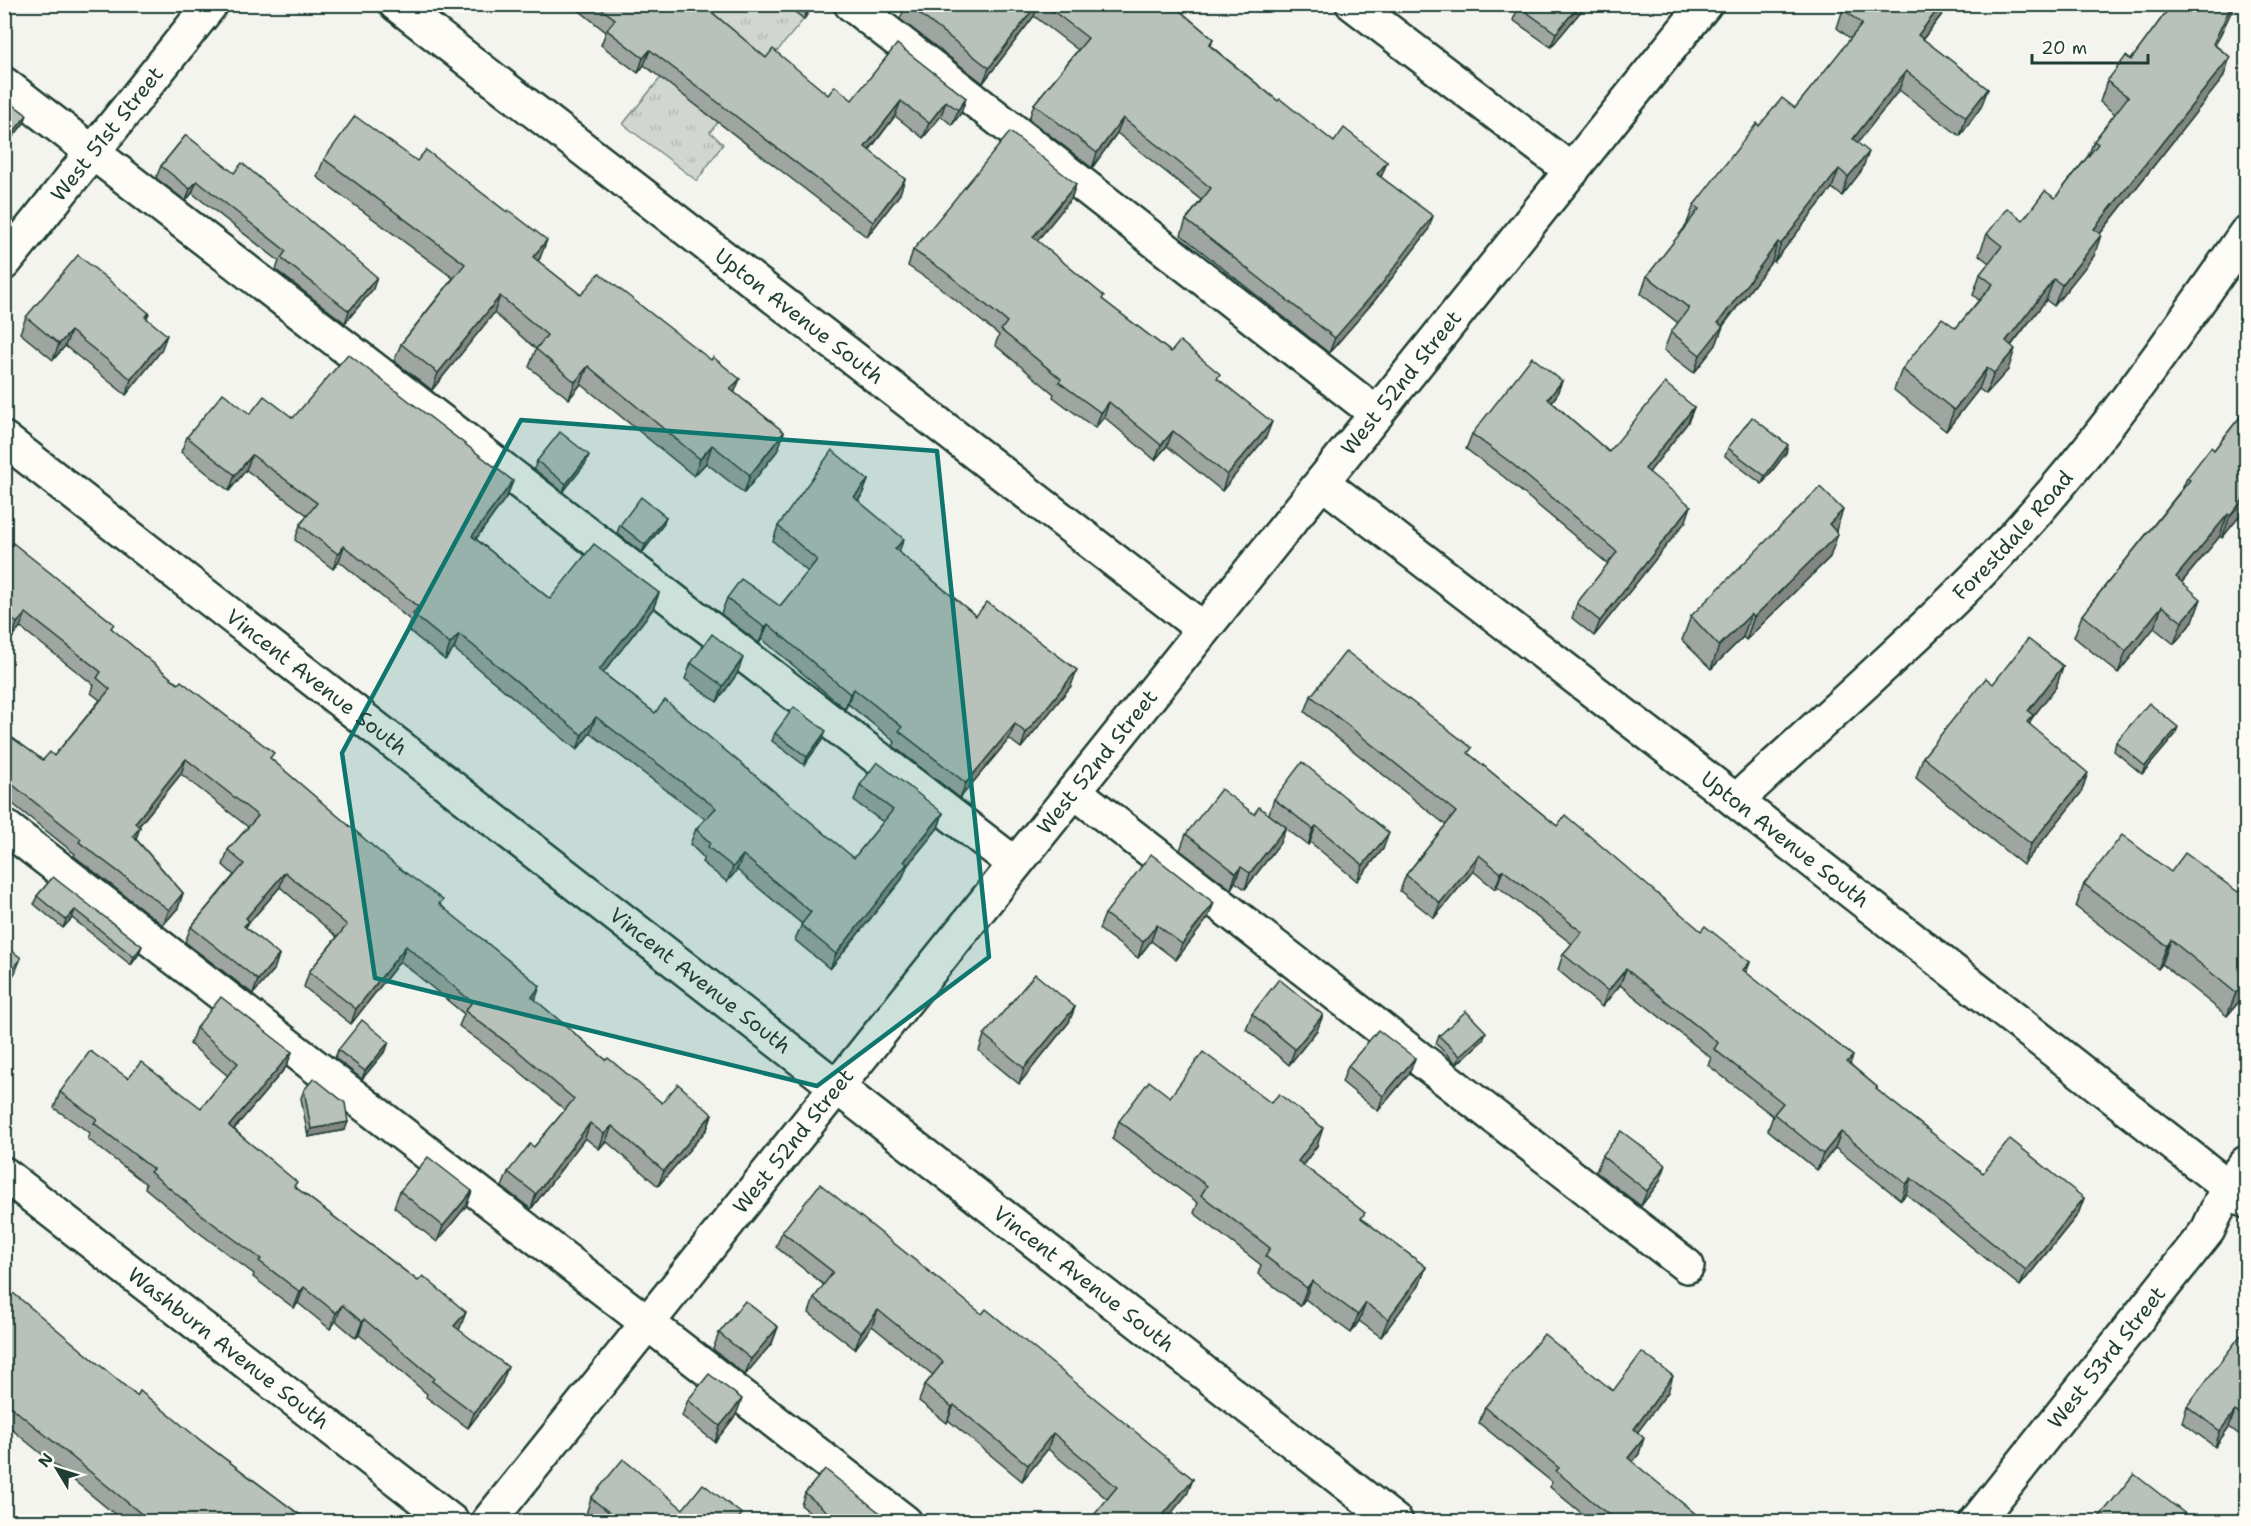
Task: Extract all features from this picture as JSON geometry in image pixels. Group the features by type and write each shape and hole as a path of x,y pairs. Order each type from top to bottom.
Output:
{"street":[{"name":"West 51st Street","path":"4,263 211,4"},
{"name":"Upton Avenue South","path":"396,4 1203,629"},
{"path":"851,4 1377,414"},
{"path":"1353,4 1572,171"},
{"name":"West 52nd Street","path":"488,1521 1705,4"},
{"path":"4,84 1015,864"},
{"name":"Forestdale Road","path":"1736,801 1960,594 2066,477 2166,350 2247,232"},
{"name":"Vincent Avenue South","path":"4,439 1396,1521"},
{"name":"Upton Avenue South","path":"1322,482 1736,801 2240,1183"},
{"path":"1074,791 1687,1266"},
{"path":"4,826 905,1521"},
{"name":"Washburn Avenue South","path":"4,1174 452,1521"},
{"name":"West 53rd Street","path":"1976,1521 2208,1230 2240,1183"}],"highlighted area":[{"path":"521,420 937,451 989,957 817,1086 375,978 342,753"}],"green space":[{"path":"720,5 785,5 804,19 710,132 723,144 697,181 623,124"}],"building":[{"path":"595,4 702,4 766,58 773,49 828,95 835,86 852,100 897,44 966,98 958,110 946,101 929,123 901,101 865,147 905,179 873,222 650,50 643,58 607,30 615,19"},
{"path":"907,4 1037,4 989,68"},
{"path":"1044,4 1172,4 1213,39 1209,45 1278,101 1280,99 1334,142 1344,128 1387,162 1377,174 1433,216 1381,285 1335,338 1186,220 1211,188 1123,118 1097,153 1034,104 1088,38"},
{"path":"1520,4 1580,4 1556,33 1518,6"},
{"path":"1847,4 1942,4 1918,35 1988,89 1966,117 1906,71 1853,139 1869,152 1848,177 1839,169 1781,244 1778,242 1718,323 1723,326 1700,355 1671,332 1689,308 1647,276 1699,209 1694,205 1757,123 1759,126 1782,98 1795,108 1862,24 1843,9"},
{"path":"2172,4 2232,4 2213,44 2230,57 2094,229 2101,235 2062,285 2054,279 2006,341 2015,349 1994,373 1987,368 1954,410 1902,369 1942,318 1956,328 1993,284 1980,274 2002,246 1987,234 2007,208 2023,220 2045,191 2055,198 2098,144 2094,141 2128,97 2107,81 2126,56 2131,60"},
{"path":"4,98 27,115 11,135 4,130"},
{"path":"355,116 417,161 426,150 547,240 533,257 581,295 599,273 711,360 713,357 740,379 730,389 784,432 750,475 712,445 700,459 588,366 575,382 536,349 547,335 500,296 438,373 401,344 465,264 324,159"},
{"path":"1010,132 1076,184 1033,237 1104,296 1102,299 1171,352 1180,341 1220,374 1217,378 1272,422 1227,475 1173,431 1161,445 1109,402 1101,413 1059,382 1061,379 1001,330 1007,322 944,271 913,250"},
{"path":"186,135 234,173 242,163 377,277 349,311 281,258 286,251 197,181 190,189 161,166"},
{"path":"78,255 149,313 145,317 167,335 131,379 71,331 59,344 26,317"},
{"path":"348,354 513,481 472,536 550,599 594,544 659,593 599,670 655,713 665,700 854,858 893,810 860,785 877,762 943,813 904,861 907,864 836,954 801,925 811,912 743,855 733,867 708,847 710,843 696,829 716,808 596,717 582,735 459,634 450,644 413,614 418,607 344,546 338,554 300,525 317,503 252,455 235,475 187,437 223,393 250,414 264,396 293,418"},
{"path":"1532,357 1562,381 1548,399 1609,452 1665,383 1694,407 1645,469 1691,506 1600,621 1577,603 1617,552 1510,462 1472,434"},
{"path":"2247,408 2247,495 2230,516 2228,514 2176,577 2201,599 2182,622 2162,606 2126,651 2082,615 2190,480 2187,478 2211,447 2214,450"},
{"path":"1752,417 1788,445 1765,476 1728,448"},
{"path":"560,432 589,455 566,484 537,461"},
{"path":"832,450 868,480 854,497 904,539 895,549 976,616 987,602 1077,670 1026,733 1015,724 966,783 899,731 902,727 854,689 850,694 768,624 765,628 727,598 741,579 780,606 817,560 778,526"},
{"path":"1820,487 1843,510 1829,524 1838,534 1754,617 1751,614 1719,646 1691,616"},
{"path":"641,497 666,517 645,545 620,525"},
{"path":"4,543 10,547 13,543 114,624 111,628 178,684 181,681 274,753 270,758 395,865 443,900 439,904 540,986 532,997 606,1060 608,1058 662,1103 678,1084 712,1114 664,1171 612,1126 604,1134 590,1123 536,1194 508,1172 530,1144 534,1147 574,1099 518,1051 465,1011 472,1002 406,946 356,1009 309,972 347,925 285,872 246,918 249,921 244,926 279,955 258,980 191,927 244,864 228,850 258,816 186,759 135,823 140,827 133,836 183,893 169,910 79,842 81,839 4,778 4,732 43,760 50,752 54,756 110,689 97,678 101,672 26,613 17,623 4,613"},
{"path":"712,634 743,658 723,686 691,663"},
{"path":"2028,639 2063,666 2028,711 2033,715 2027,722 2088,773 2031,844 1923,757 1986,678 1993,684"},
{"path":"1346,651 1472,748 1468,753 1557,826 1565,815 1701,931 1705,926 1750,962 1743,970 1853,1056 1847,1062 1877,1087 1876,1089 1983,1173 2010,1139 2084,1198 2026,1270 1911,1178 1906,1184 1841,1132 1823,1154 1774,1114 1783,1103 1714,1049 1718,1043 1626,969 1608,991 1563,954 1582,932 1503,870 1501,873 1479,855 1440,903 1406,875 1456,812 1311,696"},
{"path":"2149,703 2178,727 2145,766 2116,742"},
{"path":"794,707 826,731 807,757 775,733"},
{"path":"1302,762 1389,833 1363,865 1316,826 1313,829 1274,799"},
{"path":"1221,789 1254,814 1259,807 1286,827 1250,873 1241,867 1236,873 1186,834"},
{"path":"2122,835 2171,872 2185,853 2238,892 2247,882 2247,980 2236,993 2171,940 2167,946 2084,884"},
{"path":"1151,854 1214,903 1182,944 1157,925 1143,942 1105,914"},
{"path":"53,877 142,946 134,957 75,910 66,920 37,896"},
{"path":"4,945 21,958 4,980"},
{"path":"1035,974 1075,1007 1024,1068 984,1035"},
{"path":"1279,979 1323,1015 1295,1049 1252,1014"},
{"path":"221,997 292,1052 229,1126 297,1182 294,1186 418,1281 423,1276 466,1312 454,1326 508,1367 474,1413 432,1381 434,1378 364,1319 362,1322 342,1305 336,1313 304,1287 300,1292 259,1261 261,1259 203,1216 150,1172 153,1169 94,1123 97,1119 60,1092 90,1051 128,1078 141,1062 201,1108 238,1063 196,1028"},
{"path":"1466,1011 1486,1032 1460,1056 1439,1036"},
{"path":"362,1020 389,1042 365,1071 338,1050"},
{"path":"1378,1030 1415,1058 1383,1096 1348,1066"},
{"path":"1203,1052 1271,1103 1279,1094 1323,1128 1298,1161 1365,1213 1361,1218 1426,1267 1388,1319 1366,1303 1358,1315 1312,1281 1307,1288 1265,1256 1270,1248 1201,1195 1207,1186 1119,1121 1149,1081 1170,1097"},
{"path":"314,1078 345,1103 348,1122 311,1129 304,1090"},
{"path":"1621,1131 1666,1165 1647,1191 1602,1156"},
{"path":"428,1157 472,1191 443,1226 400,1191"},
{"path":"820,1184 982,1314 986,1309 1193,1479 1158,1521 1089,1521 1117,1487 1053,1433 1028,1465 954,1405 952,1407 925,1385 943,1362 878,1310 861,1333 814,1298 833,1272 782,1232"},
{"path":"12,1292 137,1396 140,1391 200,1440 308,1521 150,1521 4,1401 4,1301"},
{"path":"745,1301 778,1327 751,1359 719,1333"},
{"path":"2243,1332 2247,1335 2247,1420 2235,1411 2220,1431 2187,1406"},
{"path":"1544,1334 1613,1391 1642,1352 1673,1376 1634,1429 1644,1438 1628,1458 1704,1521 1616,1521 1556,1471 1559,1468 1485,1407"},
{"path":"709,1374 742,1399 720,1426 688,1400"},
{"path":"623,1459 683,1509 703,1484 742,1514 736,1521 620,1521 591,1498"},
{"path":"825,1469 890,1521 838,1521 805,1493"},
{"path":"2134,1474 2192,1519 2190,1521 2096,1521"}]}
